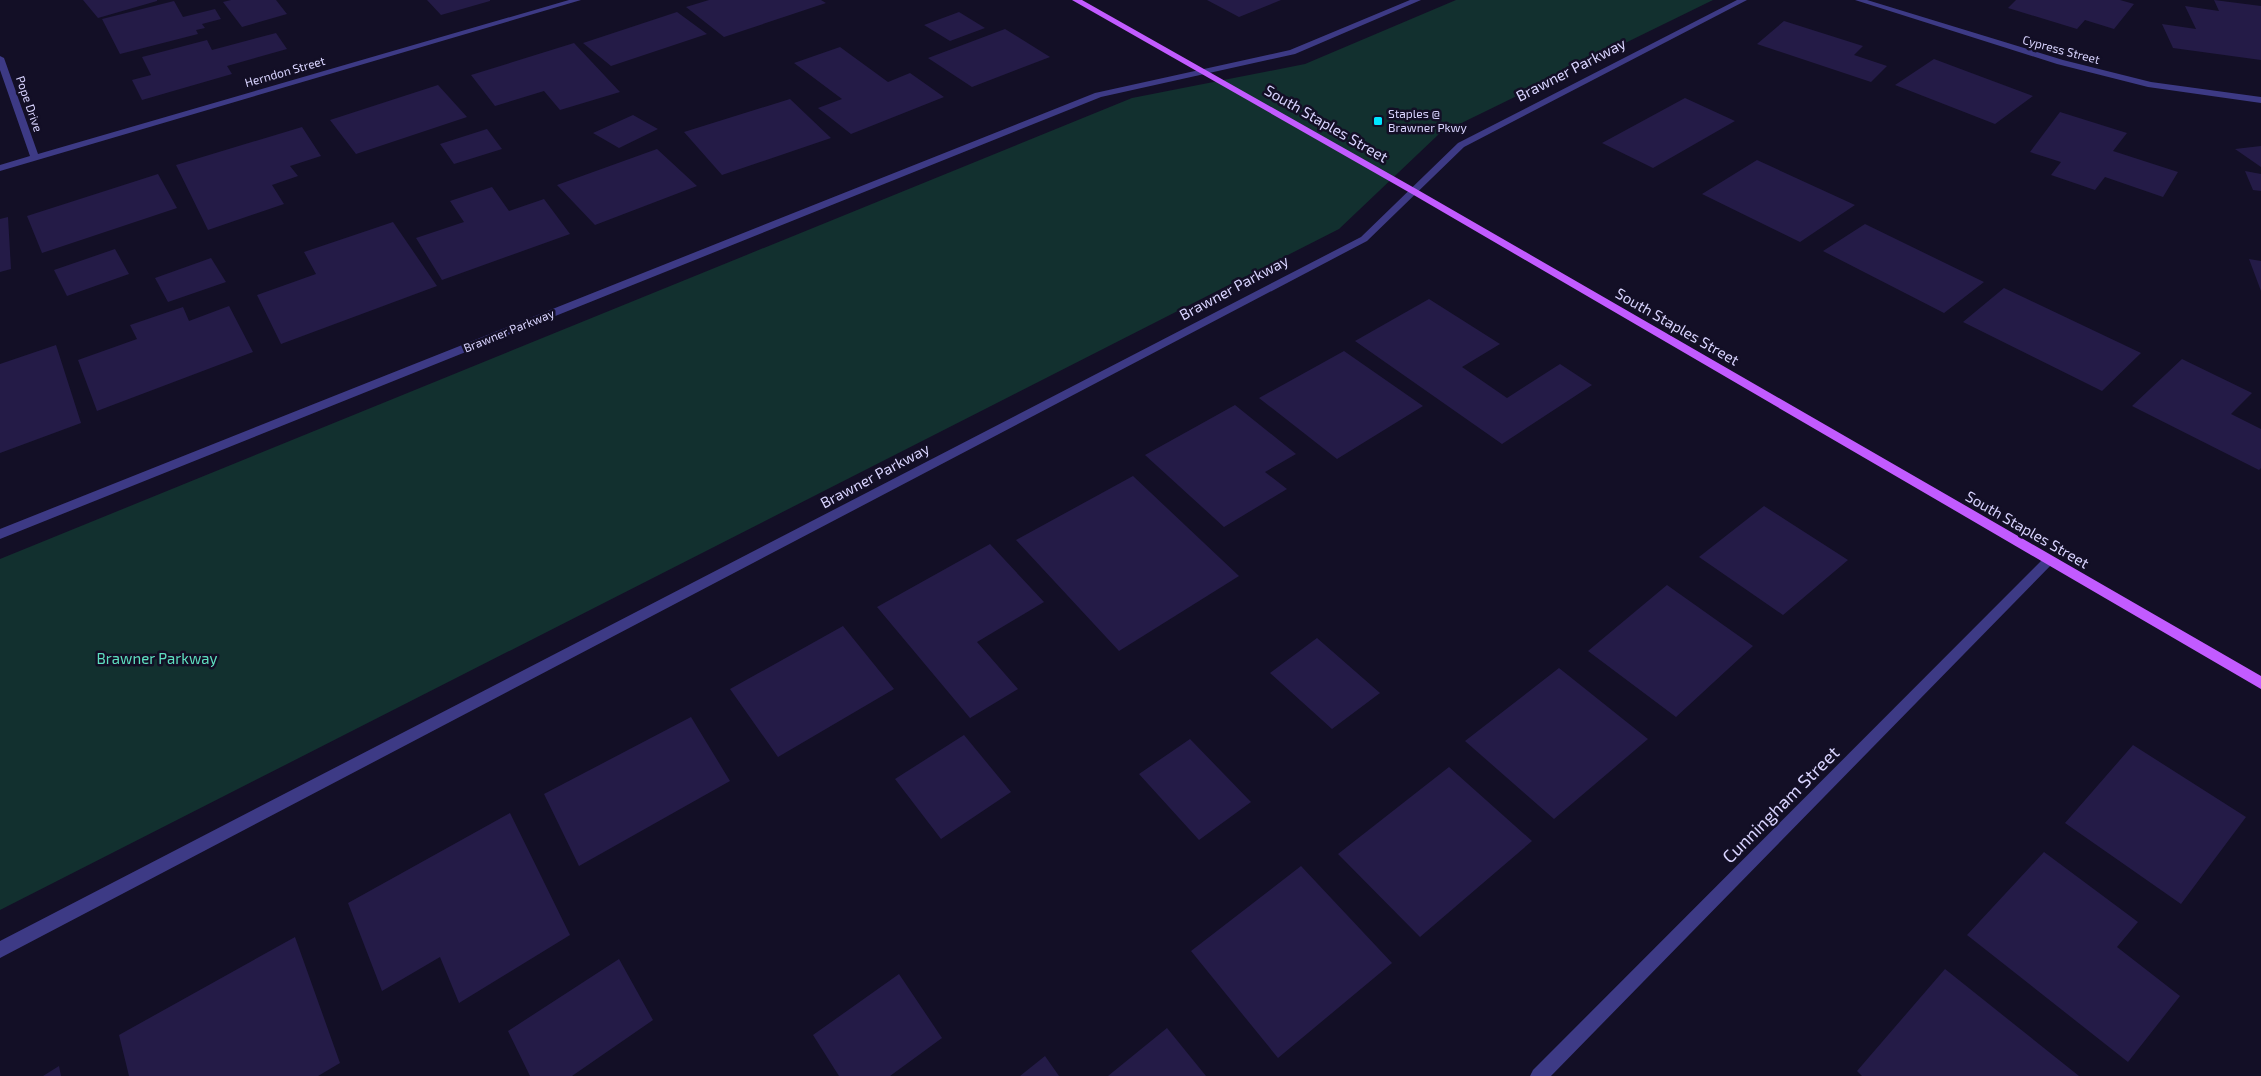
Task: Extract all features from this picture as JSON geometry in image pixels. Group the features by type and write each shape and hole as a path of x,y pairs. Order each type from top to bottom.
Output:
{"main road":[{"name":"South Staples Street","path":"1076,0 1415,192 2261,683"}],"street":[{"name":"Herndon Street","path":"0,168 577,0"},
{"name":"Brawner Parkway","path":"0,534 1098,95 1292,52 1417,0"},
{"name":"Brawner Parkway","path":"0,950 1364,239 1415,192 1461,145 1743,0"},
{"name":"Cypress Street","path":"1859,0 2060,62 2151,85 2261,100"},
{"name":"Pope Drive","path":"0,58 35,158"},
{"name":"Cunningham Street","path":"1539,1076 2049,560"}],"green space":[{"name":"Brawner Parkway","path":"1456,0 1713,0 1439,134 1339,229 0,910 0,559 1132,98 1305,64"}],"building":[{"path":"83,0 157,0 157,1 98,18"},
{"path":"231,0 276,0 287,14 242,27 223,2"},
{"path":"427,0 490,0 490,1 441,15"},
{"path":"709,0 821,0 826,3 724,37 686,7"},
{"path":"1207,0 1281,0 1239,17"},
{"path":"2016,0 2120,0 2134,4 2114,29 2085,20 2077,29 2008,8"},
{"path":"2214,0 2261,6 2261,60 2173,48 2162,24 2196,29 2185,6 2219,11"},
{"path":"174,1 183,17 215,9 221,19 202,24 205,28 196,30 198,34 120,54 102,19"},
{"path":"677,12 707,34 611,66 583,43"},
{"path":"959,12 985,28 950,41 924,25"},
{"path":"1784,21 1863,46 1854,55 1887,66 1871,82 1757,44"},
{"path":"1005,29 1050,57 972,87 928,58"},
{"path":"276,33 287,49 227,66 232,74 142,100 132,80 151,75 142,57 207,40 212,50"},
{"path":"574,43 620,92 560,110 544,91 495,106 471,75"},
{"path":"840,47 888,82 910,73 944,97 851,134 818,108 842,99 794,63"},
{"path":"1934,59 2033,96 1995,124 1895,85"},
{"path":"438,85 467,117 356,154 330,120"},
{"path":"1685,98 1735,121 1653,168 1602,143"},
{"path":"790,99 831,138 722,175 684,132"},
{"path":"2060,112 2127,133 2113,151 2178,172 2163,197 2105,177 2095,190 2051,175 2061,162 2030,152"},
{"path":"633,115 658,129 619,148 593,133"},
{"path":"302,127 321,156 290,166 298,176 272,185 284,204 208,230 176,165"},
{"path":"487,129 502,149 454,164 440,144"},
{"path":"2261,146 2261,167 2235,149"},
{"path":"657,149 697,186 595,225 557,185"},
{"path":"1757,160 1855,205 1800,242 1702,194"},
{"path":"2245,171 2261,174 2261,191 2253,190"},
{"path":"158,174 177,208 42,253 27,216"},
{"path":"492,187 509,211 544,199 570,234 442,280 416,238 464,222 450,201"},
{"path":"8,217 11,269 0,272 0,219"},
{"path":"393,222 437,286 281,344 257,295 316,274 304,252"},
{"path":"1865,224 1984,282 1944,313 1823,251"},
{"path":"115,249 129,274 67,296 54,270"},
{"path":"211,258 226,282 168,302 155,278"},
{"path":"2249,259 2261,261 2261,291"},
{"path":"2004,288 2141,353 2102,391 1963,322"},
{"path":"1429,299 1500,344 1462,367 1507,398 1560,364 1592,385 1502,444 1355,341"},
{"path":"229,306 253,352 97,411 78,360 137,339 130,325 183,307 189,321"},
{"path":"56,345 81,423 0,453 0,364"},
{"path":"1344,351 1423,406 1337,459 1259,398"},
{"path":"2182,359 2252,393 2231,414 2261,429 2261,468 2259,470 2132,406"},
{"path":"1235,405 1296,454 1265,472 1287,489 1224,527 1145,455"},
{"path":"1133,476 1239,576 1119,651 1016,540"},
{"path":"1764,506 1848,560 1783,615 1699,557"},
{"path":"990,544 1044,602 977,642 1018,689 970,718 877,607"},
{"path":"1667,585 1753,646 1676,717 1588,651"},
{"path":"843,626 894,689 778,757 730,689"},
{"path":"1317,638 1380,693 1332,729 1270,673"},
{"path":"1559,668 1648,739 1554,819 1465,741"},
{"path":"691,717 730,781 579,866 544,794"},
{"path":"964,735 1011,792 941,839 895,779"},
{"path":"1190,739 1251,802 1199,840 1139,774"},
{"path":"2133,745 2246,817 2181,904 2065,823"},
{"path":"1449,767 1532,841 1420,937 1338,854"},
{"path":"510,813 570,935 459,1003 440,957 382,991 348,903"},
{"path":"2044,852 2138,922 2117,947 2180,996 2128,1062 1967,935"},
{"path":"1301,866 1392,963 1278,1058 1191,951"},
{"path":"295,937 340,1063 318,1076 129,1076 119,1035"},
{"path":"619,959 653,1020 572,1076 530,1076 508,1031"},
{"path":"1945,969 2079,1076 1862,1076 1857,1071"},
{"path":"899,974 942,1038 890,1076 839,1076 813,1035"},
{"path":"1167,1028 1206,1076 1108,1076"},
{"path":"1045,1056 1059,1076 1020,1076"},
{"path":"59,1066 61,1076 43,1076"}],"place":[{"name":"Staples @ Brawner Pkwy","path":"1378,121"}]}
